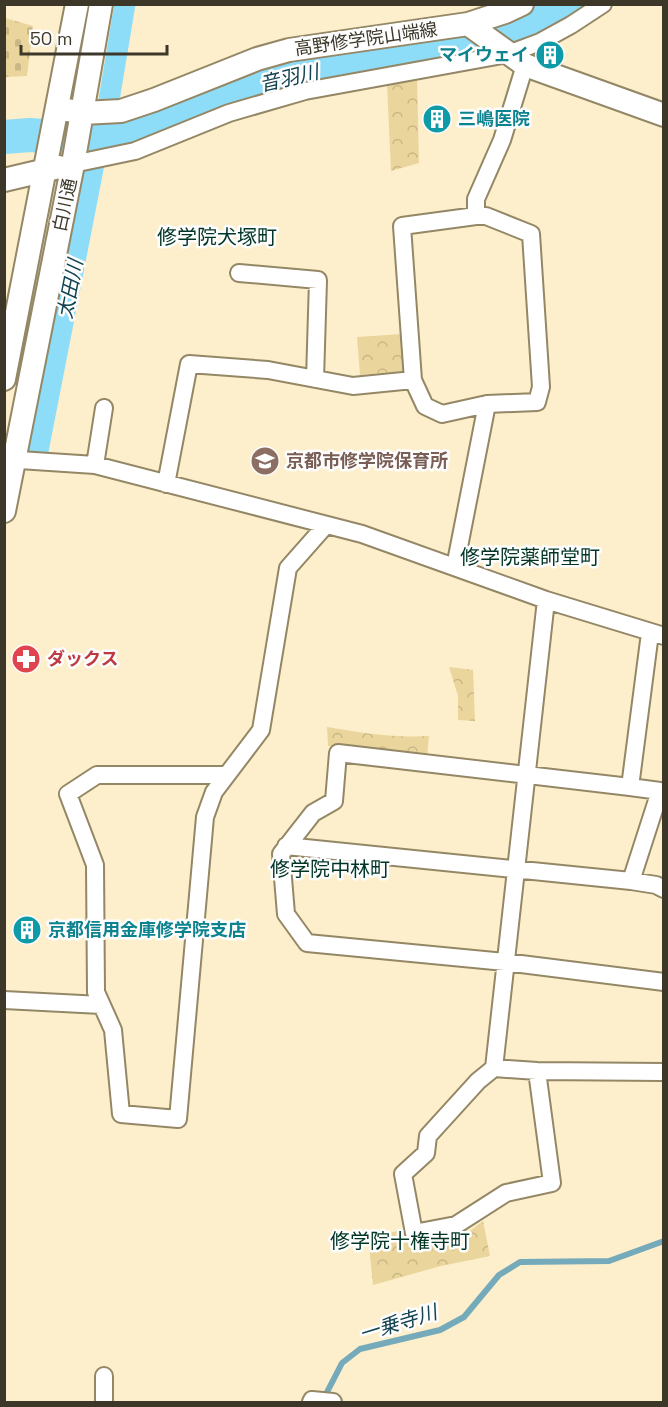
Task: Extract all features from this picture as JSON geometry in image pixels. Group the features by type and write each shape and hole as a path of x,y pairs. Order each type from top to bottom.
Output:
{"street":[{"name":"白川通","path":"4,379 77,4"},
{"name":"白川通","path":"4,511 9,460 85,158 81,119 101,4"},
{"name":"高野修学院山端線","path":"56,115 81,119 121,111 257,59 289,50 472,27 522,4"},
{"path":"4,180 47,161 135,151 229,113 305,91 511,56 571,25 603,4"},
{"path":"472,27 511,56 663,115"},
{"path":"476,216 476,199 502,140 511,56"},
{"path":"476,216 486,216 531,234 541,387 537,402 487,404 442,414 425,406 413,380 402,226 476,216"},
{"path":"239,273 318,280 315,379"},
{"path":"166,484 189,364 268,370 353,386 413,380"},
{"path":"455,567 487,404"},
{"path":"95,465 104,408"},
{"path":"9,460 95,465 362,534 546,600 657,634 630,787"},
{"path":"227,775 97,775 68,794 95,865 96,992 113,1030 121,1114 178,1119 205,817 214,792 227,775 261,730 288,568 326,525"},
{"path":"494,1068 546,600"},
{"path":"631,881 660,791 338,753 334,801 313,813 280,854 286,914 306,943 505,962 663,982"},
{"path":"286,846 631,881 656,885 663,889"},
{"path":"4,1000 101,1005"},
{"path":"537,1071 552,1183 506,1193 456,1225 414,1233 403,1174 426,1154 428,1136 478,1081 494,1068 537,1071 663,1072"},
{"path":"104,1376 104,1402"},
{"path":"311,1402 312,1400 333,1402"}],"green space":[{"path":"5,18 33,26 27,76 5,77"},
{"path":"417,77 419,163 391,171 387,84"},
{"path":"403,334 404,371 360,375 357,337"},
{"path":"449,667 473,670 475,721 458,720 458,696"},
{"path":"327,727 378,734 429,736 427,757 328,746"},
{"path":"483,1221 490,1256 441,1266 373,1285 368,1236 405,1230 409,1247 467,1233"}],"waterway":[{"name":"太田川","path":"109,100 125,4"},
{"name":"音羽川","path":"4,137 30,135 98,140 121,135 274,79 305,71 466,45 534,25 572,4"},
{"name":"太田川","path":"38,451 101,128"},
{"name":"一乗寺川","path":"324,1398 342,1363 360,1349 440,1330 464,1317 499,1275 520,1262 609,1261 664,1241"}],"place":[{"name":"マイウェイ","path":"550,55"},
{"name":"三嶋医院","path":"437,119"},
{"name":"京都市修学院保育所","path":"265,461"},
{"name":"ダックス","path":"26,659"},
{"name":"京都信用金庫修学院支店","path":"27,930"}],"district":[{"name":"修学院犬塚町","path":"217,237"},
{"name":"修学院薬師堂町","path":"530,557"},
{"name":"修学院中林町","path":"330,869"},
{"name":"修学院十権寺町","path":"400,1241"}]}
